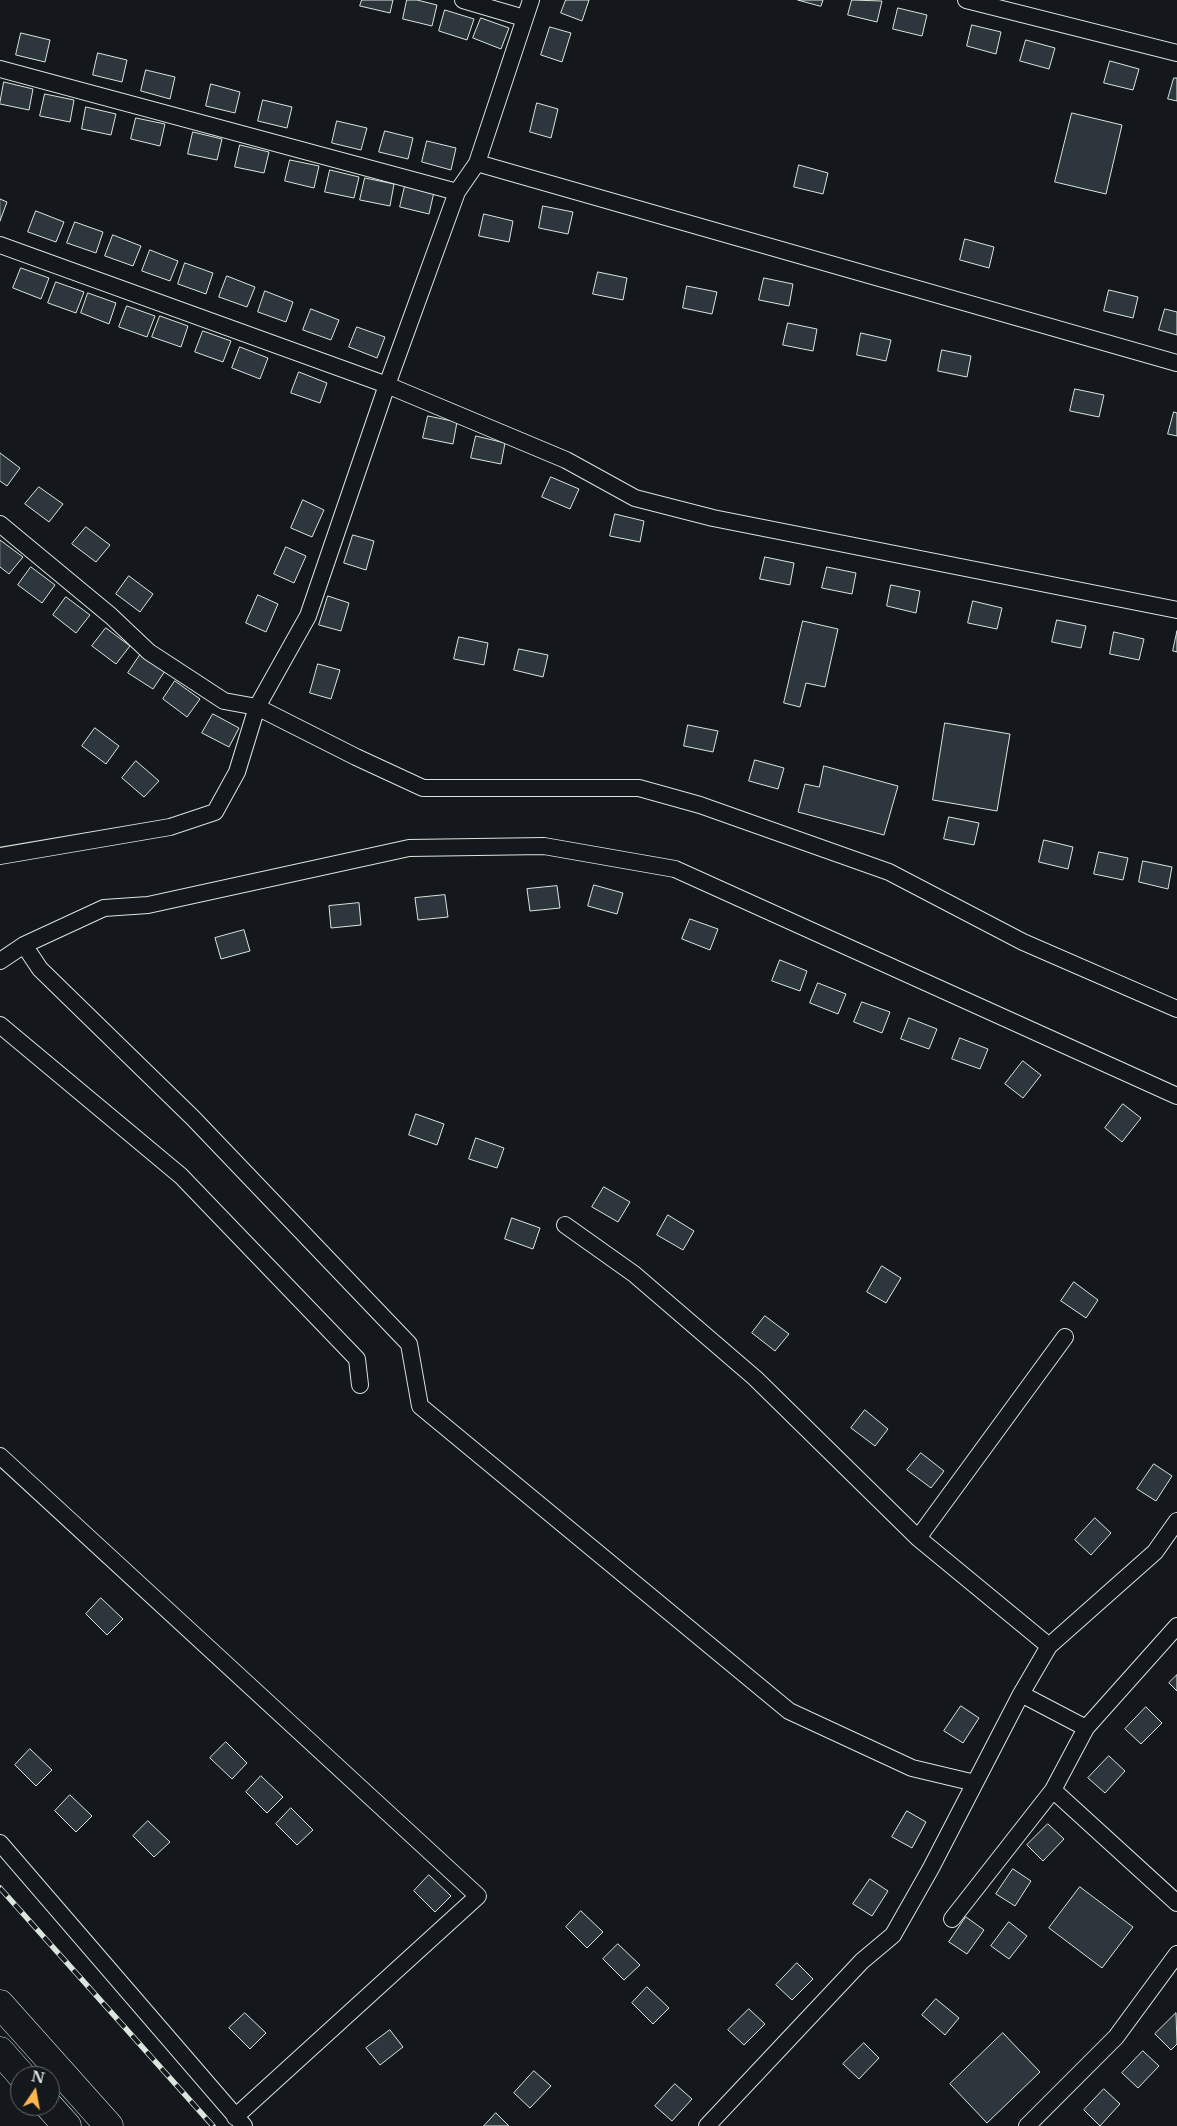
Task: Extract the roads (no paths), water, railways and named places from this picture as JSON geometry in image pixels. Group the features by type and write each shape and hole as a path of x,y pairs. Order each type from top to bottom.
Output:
{"highway":[{"path":"0,2004 109,2126"},
{"path":"0,2051 13,2066"},
{"path":"58,2116 67,2126"}],"street":[{"path":"463,0 524,18"},
{"path":"0,856 170,827 215,812 237,772 257,707 308,616 457,192 477,163 531,0"},
{"path":"966,0 1177,53"},
{"path":"0,69 457,192"},
{"path":"477,163 1177,363"},
{"path":"0,245 388,385 566,460 635,498 713,518 1177,610"},
{"path":"0,524 111,616 149,652 224,701 257,707 356,757 423,788 639,788 700,805 889,872 1023,942 1177,1009"},
{"path":"0,961 24,946 104,908 148,905 409,848 544,846 675,869 1177,1096"},
{"path":"24,946 40,968 193,1118 409,1344 420,1406 789,1711 912,1768 975,1784"},
{"path":"1,1028 181,1176 356,1359 360,1385"},
{"path":"565,1225 634,1274 755,1378 918,1538 1049,1646"},
{"path":"918,1538 1065,1337"},
{"path":"0,1456 478,1896 239,2122 0,1842"},
{"path":"707,2126 862,1961 893,1935 931,1868 1021,1694 1049,1646 1155,1552 1177,1521"},
{"path":"952,1919 1053,1790 1086,1728 1177,1626"},
{"path":"1021,1694 1086,1728"},
{"path":"1053,1790 1177,1903"},
{"path":"1027,2126 1116,2038 1177,1954"}],"railway":[{"path":"0,1888 213,2126"}]}
